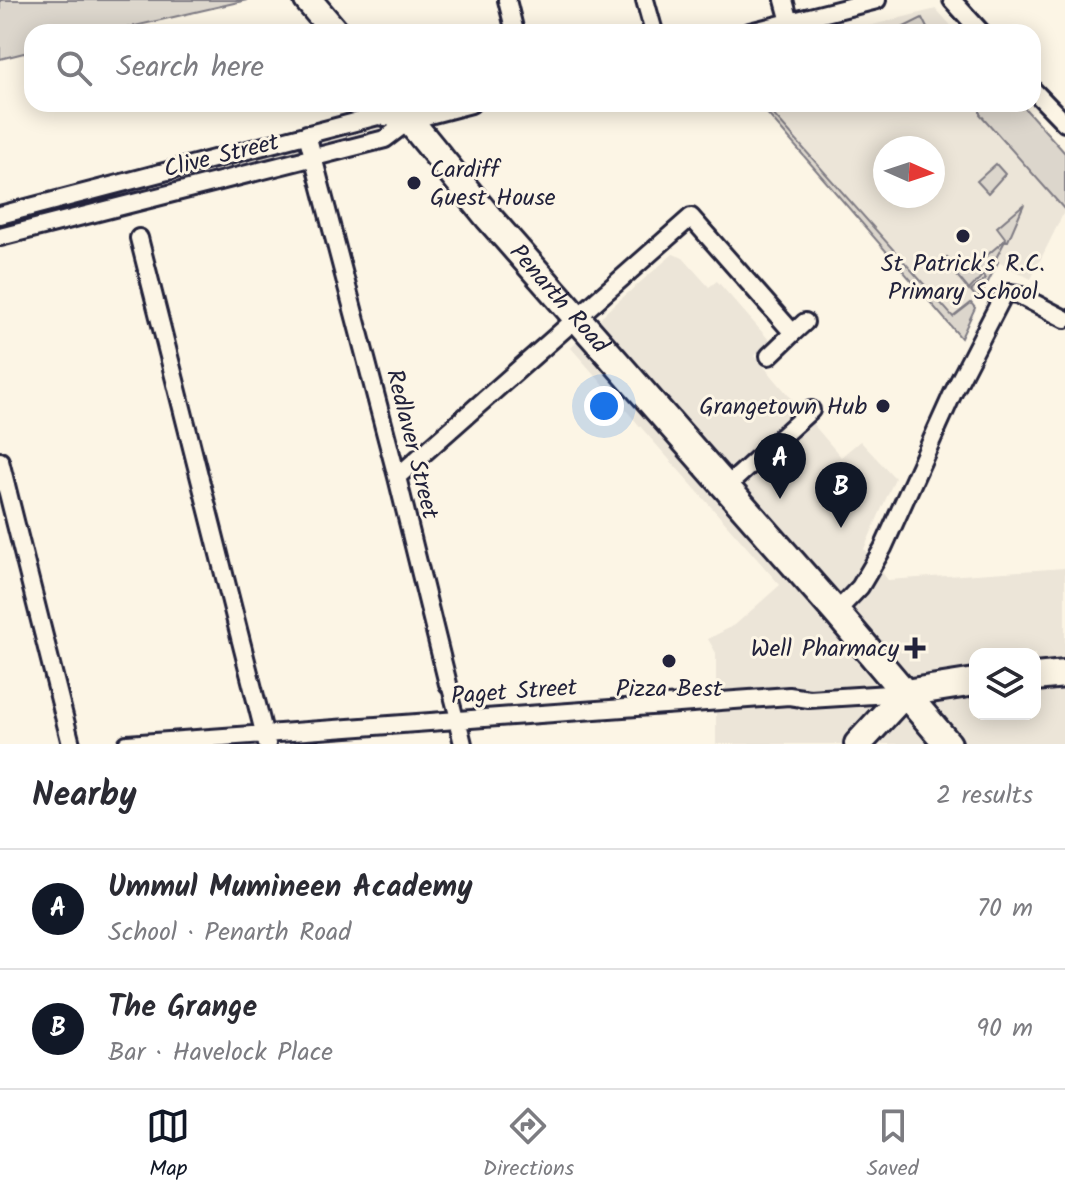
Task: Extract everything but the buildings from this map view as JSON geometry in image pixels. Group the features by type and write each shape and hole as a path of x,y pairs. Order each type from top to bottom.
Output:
{"main road":[{"path":"308,0 328,24"},
{"name":"Penarth Road","path":"403,112 489,218 836,612 948,744"},
{"path":"1041,676 1065,674"},
{"path":"858,744 905,693 969,683"}],"street":[{"path":"507,0 513,24"},
{"path":"645,0 652,24"},
{"path":"784,0 790,22"},
{"path":"782,24 877,0"},
{"path":"952,0 974,24"},
{"path":"1041,98 1065,123"},
{"name":"Clive Street","path":"0,215 307,134 403,112"},
{"name":"Clive Street","path":"0,237 385,139 403,112"},
{"name":"Redlaver Street","path":"307,134 463,744"},
{"path":"124,182 129,203"},
{"path":"397,477 691,217 799,328 769,356"},
{"path":"139,238 265,739"},
{"path":"836,612 874,566 972,354 1003,296 1009,293 1065,319"},
{"path":"726,487 811,410"},
{"path":"0,461 71,744"},
{"name":"Paget Street","path":"127,744 265,739 457,719 789,696 809,699 905,693"}],"shaded area":[{"path":"0,0 247,0 144,24 24,24 24,53 0,59"},
{"path":"936,9 950,24 877,24"},
{"path":"922,18 925,24 910,24"},
{"name":"St Patrick's R.C. Primary School","path":"766,112 1028,112 1065,153 1065,210 1031,279 998,262 983,292 971,303 975,308 961,338"},
{"path":"766,112 771,112 953,317 971,303 975,308 961,338"},
{"path":"1028,112 1065,153 1065,210 980,114"},
{"path":"996,164 1005,174 988,193 977,181"},
{"path":"1024,204 1008,241 1005,241 995,260 998,262 983,292 977,298 971,291 985,279 983,275 969,290 944,260 947,257 966,273 1006,239 997,227"},
{"path":"673,254 683,258 709,287 717,281 770,341 755,356 841,457 860,441 895,478 864,549 888,580 1065,568 1065,744 716,744 716,653 708,639 735,625 780,585 571,348 607,311"}],"place":[{"name":"Cardiff Guest House","path":"414,183"},
{"name":"St Patrick's R.C. Primary School","path":"963,236"},
{"name":"Grangetown Hub","path":"883,406"},
{"name":"Ummul Mumineen Academy","path":"780,499"},
{"name":"The Grange","path":"841,528"},
{"name":"Well Pharmacy","path":"915,648"},
{"name":"Pizza Best","path":"669,661"}]}
